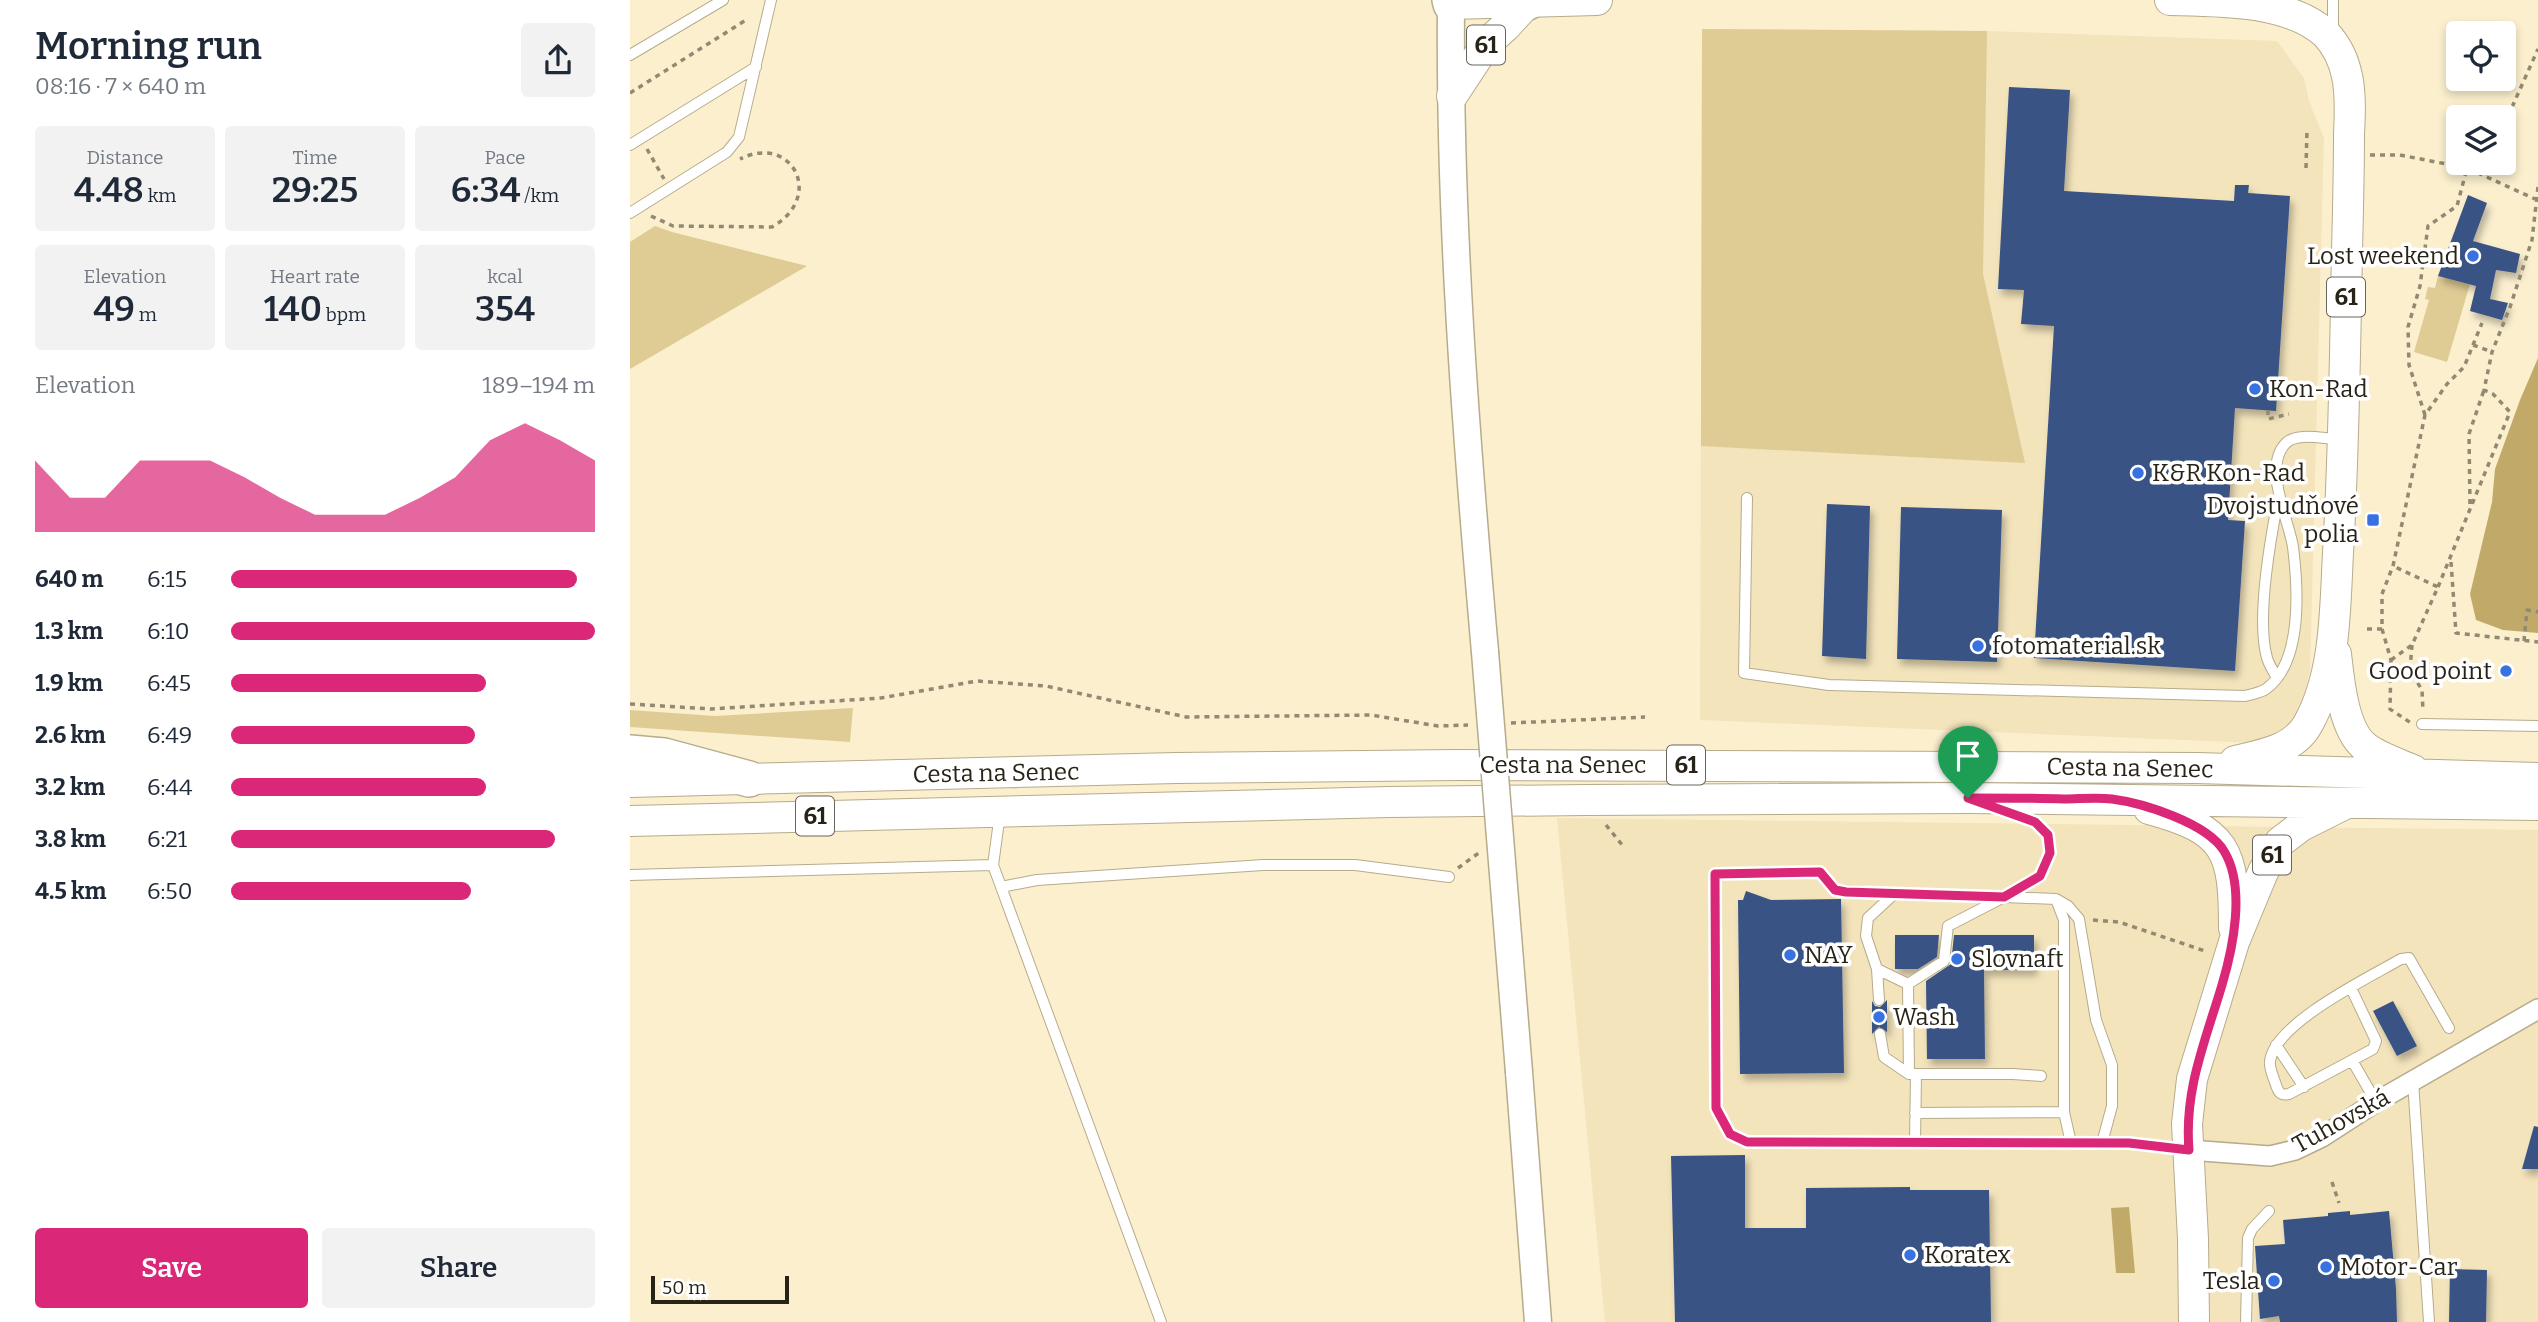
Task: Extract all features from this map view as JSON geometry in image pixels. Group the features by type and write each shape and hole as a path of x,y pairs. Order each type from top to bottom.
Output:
{"highway":[{"path":"630,754 664,756 749,779"}],"main road":[{"name":"61","path":"1451,1 1597,0"},
{"name":"61","path":"2170,0 2289,3 2332,42 2347,74 2349,155 2343,440 2334,628 2339,683 2349,721 2358,740 2366,748 2426,776"},
{"path":"1451,1 1460,327 1468,459 1538,1322"},
{"name":"61","path":"1452,96 1487,43 1527,1"},
{"name":"61","path":"2197,768 2258,756 2286,747 2306,728 2316,708 2334,628"},
{"name":"Cesta na Senec","path":"630,782 1176,768 1445,765 2197,768 2538,778"},
{"name":"Cesta na Senec","path":"630,821 1389,802 1968,798 2538,806"},
{"name":"61","path":"2113,799 2174,816 2213,837 2225,852 2234,875 2234,942"},
{"name":"61","path":"2193,1322 2187,1124 2192,1079 2234,942 2263,872 2280,842 2301,827 2348,802"}],"street":[{"name":"Tuhovská","path":"2189,1150 2254,1155 2284,1153 2322,1137 2413,1080 2538,1009"}],"lane":[{"path":"630,55 723,0"},
{"path":"630,213 727,152 739,137 771,0"},
{"path":"2332,42 2333,0"},
{"path":"630,145 756,66"},
{"path":"1747,498 1744,673 1829,685 2245,696 2264,690 2277,678 2288,661 2297,602 2292,545 2279,496 2277,469 2282,450 2287,442 2297,438 2343,440"},
{"path":"2277,678 2267,659 2263,624 2270,543 2279,496"},
{"path":"2422,724 2538,726"},
{"path":"1908,984 1944,961 1948,926 2040,876 2050,853 2048,835 2035,822 1968,798"},
{"path":"1000,811 993,865 1161,1322"},
{"path":"630,875 993,865"},
{"path":"1000,887 1037,880 1263,865 1355,865 1449,877"},
{"name":"Tuhovská","path":"1894,894 1835,890 1820,872 1715,874 1716,1108 1730,1134 1747,1142 2102,1143 2189,1150"},
{"path":"1879,1000 1877,969 1866,936 1868,918 1894,894 2056,899 2068,906 2079,919 2095,1020 2112,1065 2112,1106 2102,1143"},
{"path":"2056,899 2064,920 2064,1112 2071,1143"},
{"path":"2351,988 2376,1041 2373,1049 2290,1094 2279,1092 2269,1066 2276,1045 2301,1020 2351,988 2401,959 2409,958 2449,1028"},
{"path":"1877,969 1908,984"},
{"path":"1908,984 1915,1143"},
{"path":"1880,1034 1884,1057 1913,1074 2041,1076"},
{"path":"2276,1045 2304,1087"},
{"path":"2353,1062 2376,1102"},
{"name":"Tuhovská","path":"2413,1080 2429,1322"},
{"path":"1915,1113 2064,1112"},
{"path":"2246,1322 2248,1238 2252,1229 2269,1210"}],"path":[{"path":"630,93 746,20"},
{"path":"2513,105 2538,49"},
{"path":"2306,168 2307,129"},
{"path":"640,138 676,199 652,216 673,226 772,227 794,210 799,177 786,160 767,152 744,157 732,164"},
{"path":"2349,155 2400,155 2446,164"},
{"path":"2425,415 2409,365 2408,327 2420,286 2428,226 2457,206 2466,175"},
{"path":"2483,175 2535,199"},
{"path":"2470,507 2469,434 2484,390 2492,352 2532,240 2538,187"},
{"path":"2482,323 2464,367 2447,384 2425,415 2393,566 2382,594 2382,629 2391,660 2390,709 2413,725 2422,724 2424,704 2422,690 2410,670 2412,645 2451,560 2510,412 2493,394 2484,390"},
{"path":"2473,345 2492,352"},
{"path":"2268,410 2268,419 2289,414"},
{"path":"2451,560 2456,632 2538,642"},
{"path":"2393,566 2438,587"},
{"path":"2524,641 2526,610 2538,611"},
{"path":"2367,629 2382,629"},
{"path":"2391,660 2412,645"},
{"path":"630,704 711,709 881,698 977,681 1046,686 1186,717 1371,715 1437,726 1479,724"},
{"path":"1507,723 1645,717"},
{"path":"1606,825 1623,846"},
{"path":"1449,877 1483,850"},
{"path":"2079,919 2119,922 2205,951"},
{"path":"2332,1182 2339,1203"}],"shaded area":[{"path":"1702,29 1987,31 2277,41 2304,78 2309,101 2324,138 2310,671 2299,713 2282,730 2256,743 1700,720"},
{"path":"1702,29 1987,31 1983,274 2025,463 1701,446"},
{"path":"655,226 807,266 630,369 630,242"},
{"path":"2438,276 2470,284 2447,362 2414,352 2429,300 2425,299 2428,287 2435,288"},
{"path":"2538,358 2538,633 2503,630 2476,620 2470,594 2492,502 2495,469"},
{"path":"853,708 850,742 630,727 630,710 715,716"},
{"path":"1557,818 2538,830 2538,1322 1605,1322"},
{"path":"2129,1207 2135,1273 2116,1273 2111,1208"}],"building":[{"name":"K&R Kon-Rad","path":"2009,87 2070,90 2064,191 2234,201 2235,185 2249,185 2248,193 2290,196 2276,411 2235,408 2228,520 2245,521 2235,671 2034,658 2054,326 2021,324 2024,290 1998,289"},
{"path":"2468,195 2487,203 2473,241 2520,254 2516,273 2496,270 2490,299 2508,303 2502,320 2470,311 2476,286 2438,276"},
{"path":"1827,504 1870,506 1866,659 1822,656"},
{"path":"1901,507 2002,510 1997,662 1897,659"},
{"name":"NAY","path":"1746,891 1771,900 1841,899 1844,1073 1740,1074 1738,900 1743,900"},
{"path":"1895,935 1939,935 1937,957 1918,969 1895,969"},
{"path":"1954,935 2034,935 2034,970 1984,970 1985,1059 1927,1059 1926,981 1951,964"},
{"name":"Wash","path":"1887,1000 1887,1032 1879,1027 1872,1034 1872,1001 1875,1006 1880,1007"},
{"path":"2393,1001 2417,1046 2397,1056 2373,1011"},
{"path":"2534,1126 2538,1127 2538,1169 2522,1169"},
{"path":"1745,1155 1745,1228 1806,1228 1806,1188 1910,1187 1910,1190 1989,1190 1991,1322 1675,1322 1671,1156"},
{"name":"Motor-Car","path":"2350,1211 2350,1215 2389,1211 2397,1322 2280,1322 2279,1316 2260,1319 2255,1246 2285,1244 2283,1220"},
{"path":"2450,1269 2487,1270 2486,1322 2449,1322"}],"place":[{"name":"Lost weekend","path":"2473,256"},
{"name":"Kon-Rad","path":"2255,389"},
{"name":"K&R Kon-Rad","path":"2138,473"},
{"name":"Dvojstudňové polia","path":"2373,520"},
{"name":"fotomaterial.sk","path":"1978,646"},
{"name":"Good point","path":"2506,671"},
{"name":"NAY","path":"1790,955"},
{"name":"Slovnaft","path":"1957,959"},
{"name":"Wash","path":"1879,1017"},
{"name":"Koratex","path":"1910,1255"},
{"name":"Motor-Car","path":"2326,1267"},
{"name":"Tesla","path":"2274,1281"}],"route":[{"path":"1968,798 2113,799 2174,816 2194,825 2213,837 2225,852 2234,875 2234,942 2192,1079 2187,1124 2189,1150 2129,1143 1747,1142 1730,1134 1716,1108 1715,874 1820,872 1835,890 1846,892 2004,897 2040,876 2050,853 2048,835 2035,822 1968,798"}]}
